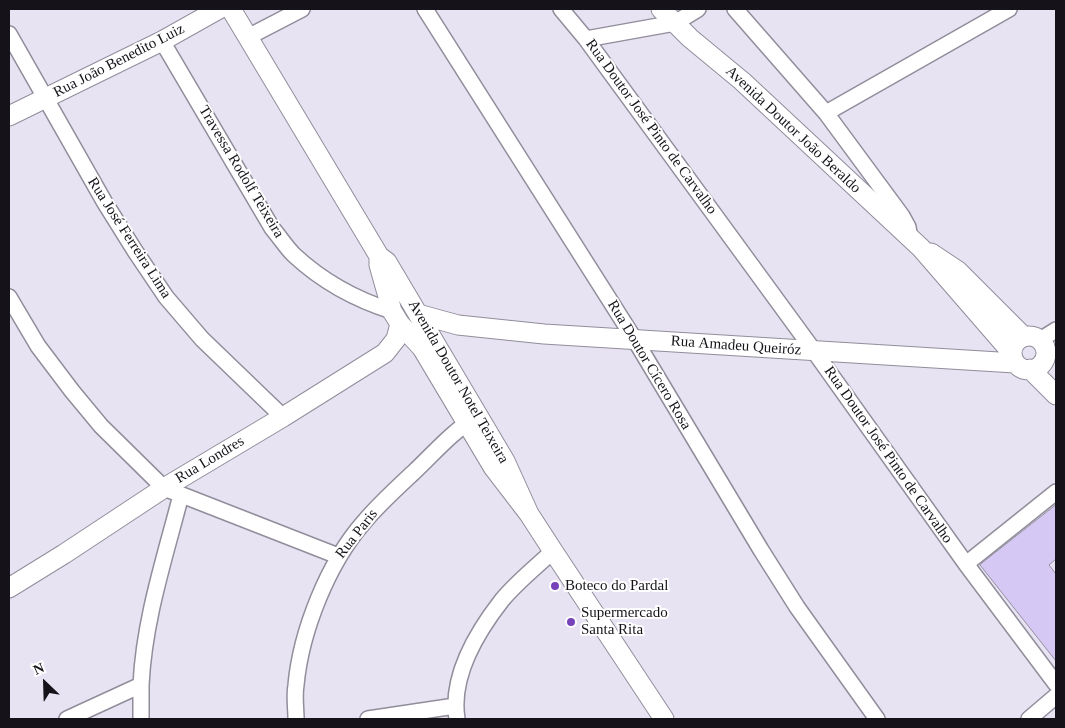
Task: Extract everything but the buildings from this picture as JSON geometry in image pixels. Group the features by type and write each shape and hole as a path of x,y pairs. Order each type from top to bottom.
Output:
{"street":[{"name":"Rua João Benedito Luiz","path":"9,116 162,40 219,9"},
{"name":"Avenida Doutor Notel Teixeira","path":"231,9 379,256 379,266 399,312 473,420"},
{"path":"248,37 302,9"},
{"name":"Rua Doutor Cícero Rosa","path":"425,9 635,340 792,599 877,719"},
{"name":"Rua Doutor José Pinto de Carvalho","path":"561,9 586,39 814,351 966,564 1056,684"},
{"name":"Avenida Doutor João Beraldo","path":"661,9 690,38 742,81 916,244 1019,362 1056,395"},
{"path":"586,39 675,23 698,9"},
{"name":"Avenida Doutor João Beraldo","path":"735,9 826,113 902,216 916,244 952,265 1042,350"},
{"path":"826,113 1009,9"},
{"name":"Rua José Ferreira Lima","path":"9,34 105,203 166,297 202,339 283,417"},
{"name":"Travessa Rodolf Teixeira","path":"162,40 272,228 294,254 319,275 350,294 372,305 399,312"},
{"path":"9,297 38,346 72,391 102,426 173,491 338,556"},
{"name":"Avenida Doutor Notel Teixeira","path":"399,312 418,314 473,420 493,467 529,514 552,552 664,719"},
{"path":"399,312 421,338 431,337"},
{"name":"Rua Londres","path":"9,588 173,491 283,417 386,352 396,339 399,312"},
{"name":"Rua Amadeu Queiróz","path":"418,314 458,325 544,334 1019,362"},
{"name":"Rua Amadeu Queiróz","path":"431,337 458,325"},
{"path":"1042,350 1016,342 1019,362 1040,366 1042,350 1056,330"},
{"name":"Rua Paris","path":"296,719 295,686 304,641 315,609 338,556 364,522 443,444 473,420"},
{"path":"142,719 141,685 145,649 173,491"},
{"path":"966,564 1056,492"},
{"path":"368,719 456,712 460,675 477,636 503,598 552,552"},
{"path":"67,719 141,685"},
{"path":"1028,719 1056,696"}],"place":[{"name":"Boteco do Pardal","path":"555,586"},
{"name":"Supermercado Santa Rita","path":"571,622"}]}
